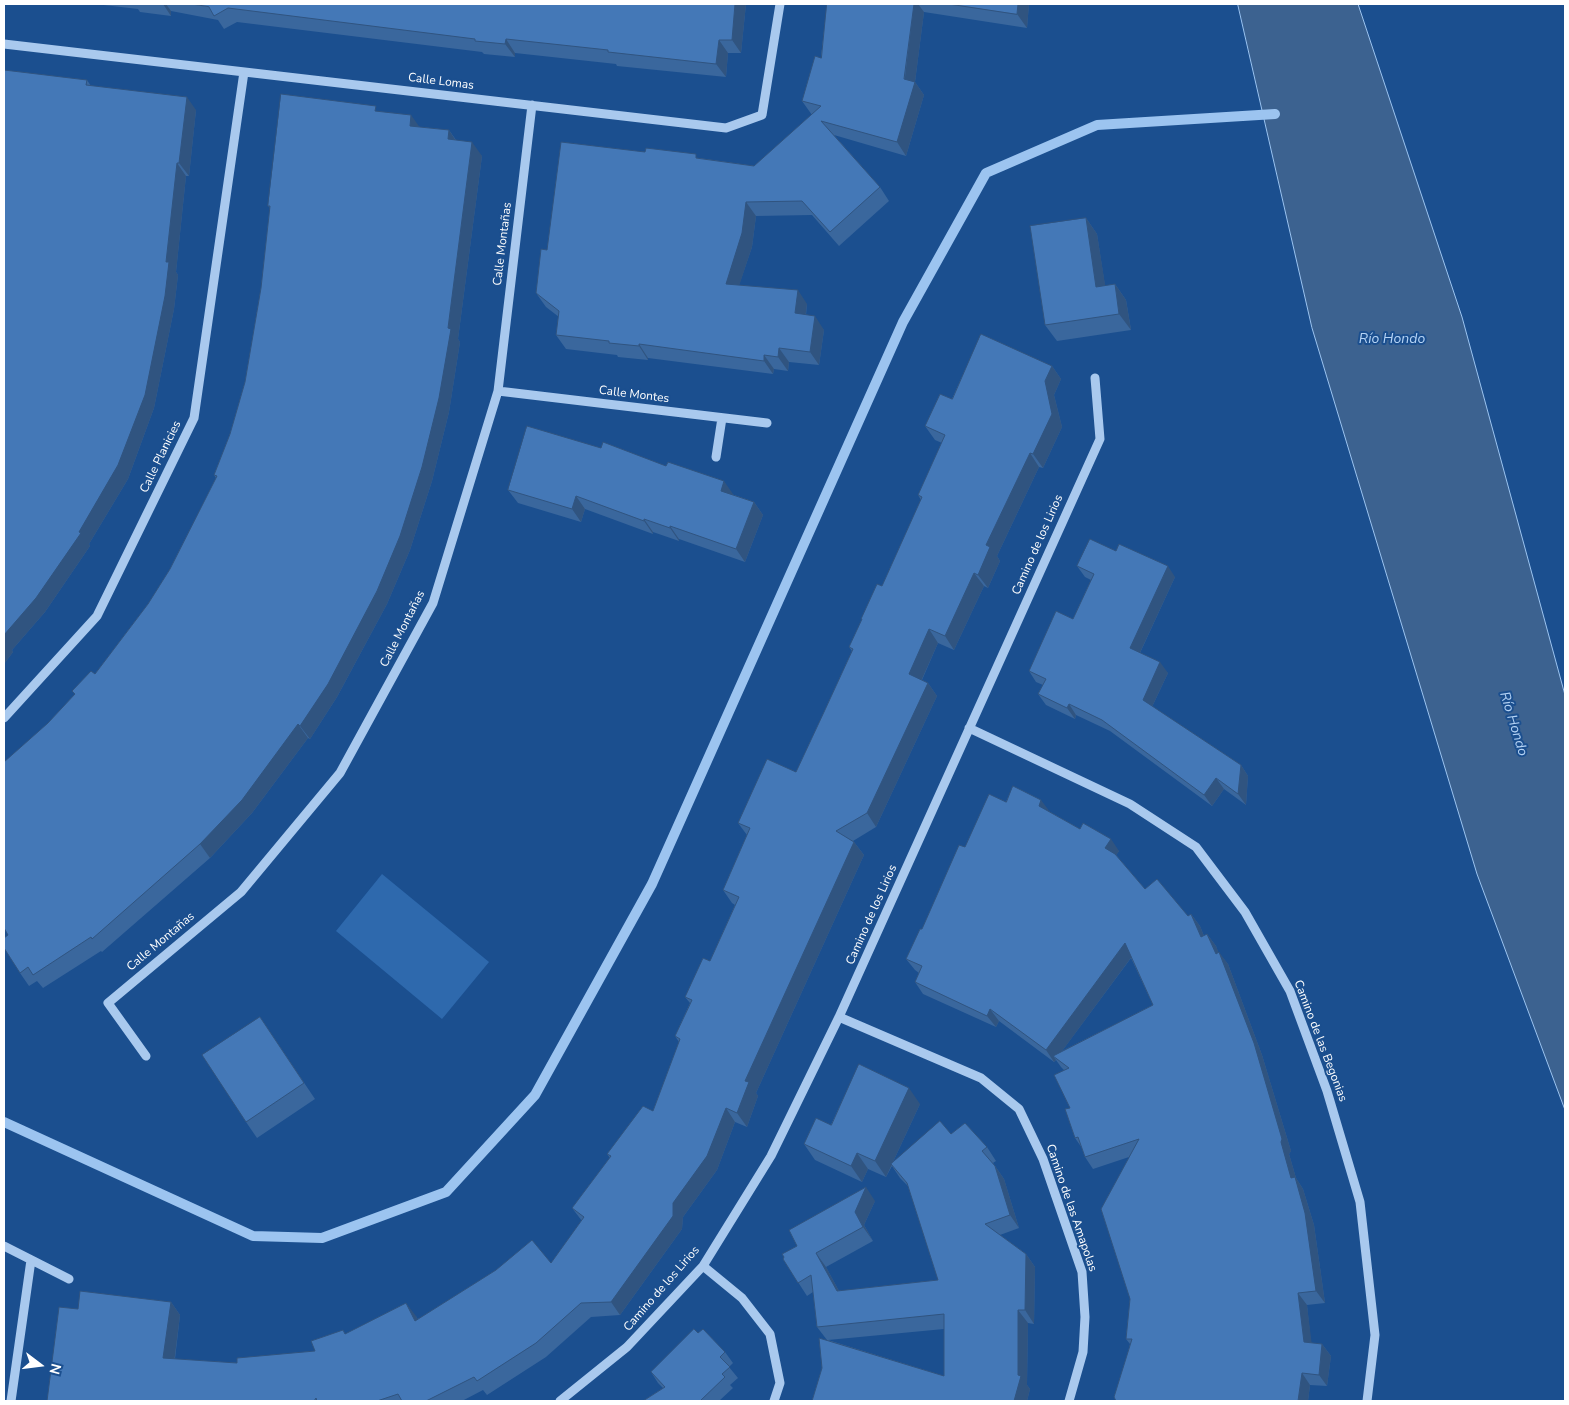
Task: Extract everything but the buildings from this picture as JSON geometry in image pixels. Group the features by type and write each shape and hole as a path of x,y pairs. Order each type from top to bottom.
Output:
{"street":[{"name":"Calle Lomas","path":"4,44 726,128 762,115 780,4"},
{"name":"Calle Planicies","path":"4,718 97,616 194,418 244,72"},
{"name":"Calle Montañas","path":"146,1056 108,1003 241,892 340,773 433,603 498,391 532,105"},
{"name":"Camino de los Lirios","path":"560,1401 627,1347 703,1266 771,1156 839,1017 1100,439 1095,378"},
{"name":"Calle Montes","path":"498,391 767,423"},
{"path":"716,456 722,418"},
{"name":"Camino de las Begonias","path":"969,728 1130,804 1196,847 1245,912 1290,991 1328,1091 1360,1202 1375,1335 1367,1401"},
{"name":"Camino de las Amapolas","path":"839,1017 981,1078 1020,1109 1043,1159 1082,1272 1085,1317 1083,1352 1070,1401"},
{"path":"4,1246 69,1279"},
{"path":"11,1401 31,1260"},
{"path":"703,1266 742,1298 770,1334 780,1383 774,1401"}],"shaded area":[{"path":"382,874 489,962 442,1019 336,931"}],"water":[{"name":"Río Hondo","path":"1238,4 1358,4 1462,317 1565,695 1565,1110 1477,874 1312,328"}],"waterway":[{"path":"4,1122 253,1236 322,1238 446,1192 535,1095 652,884 903,322 986,173 1097,125 1275,114"}]}
